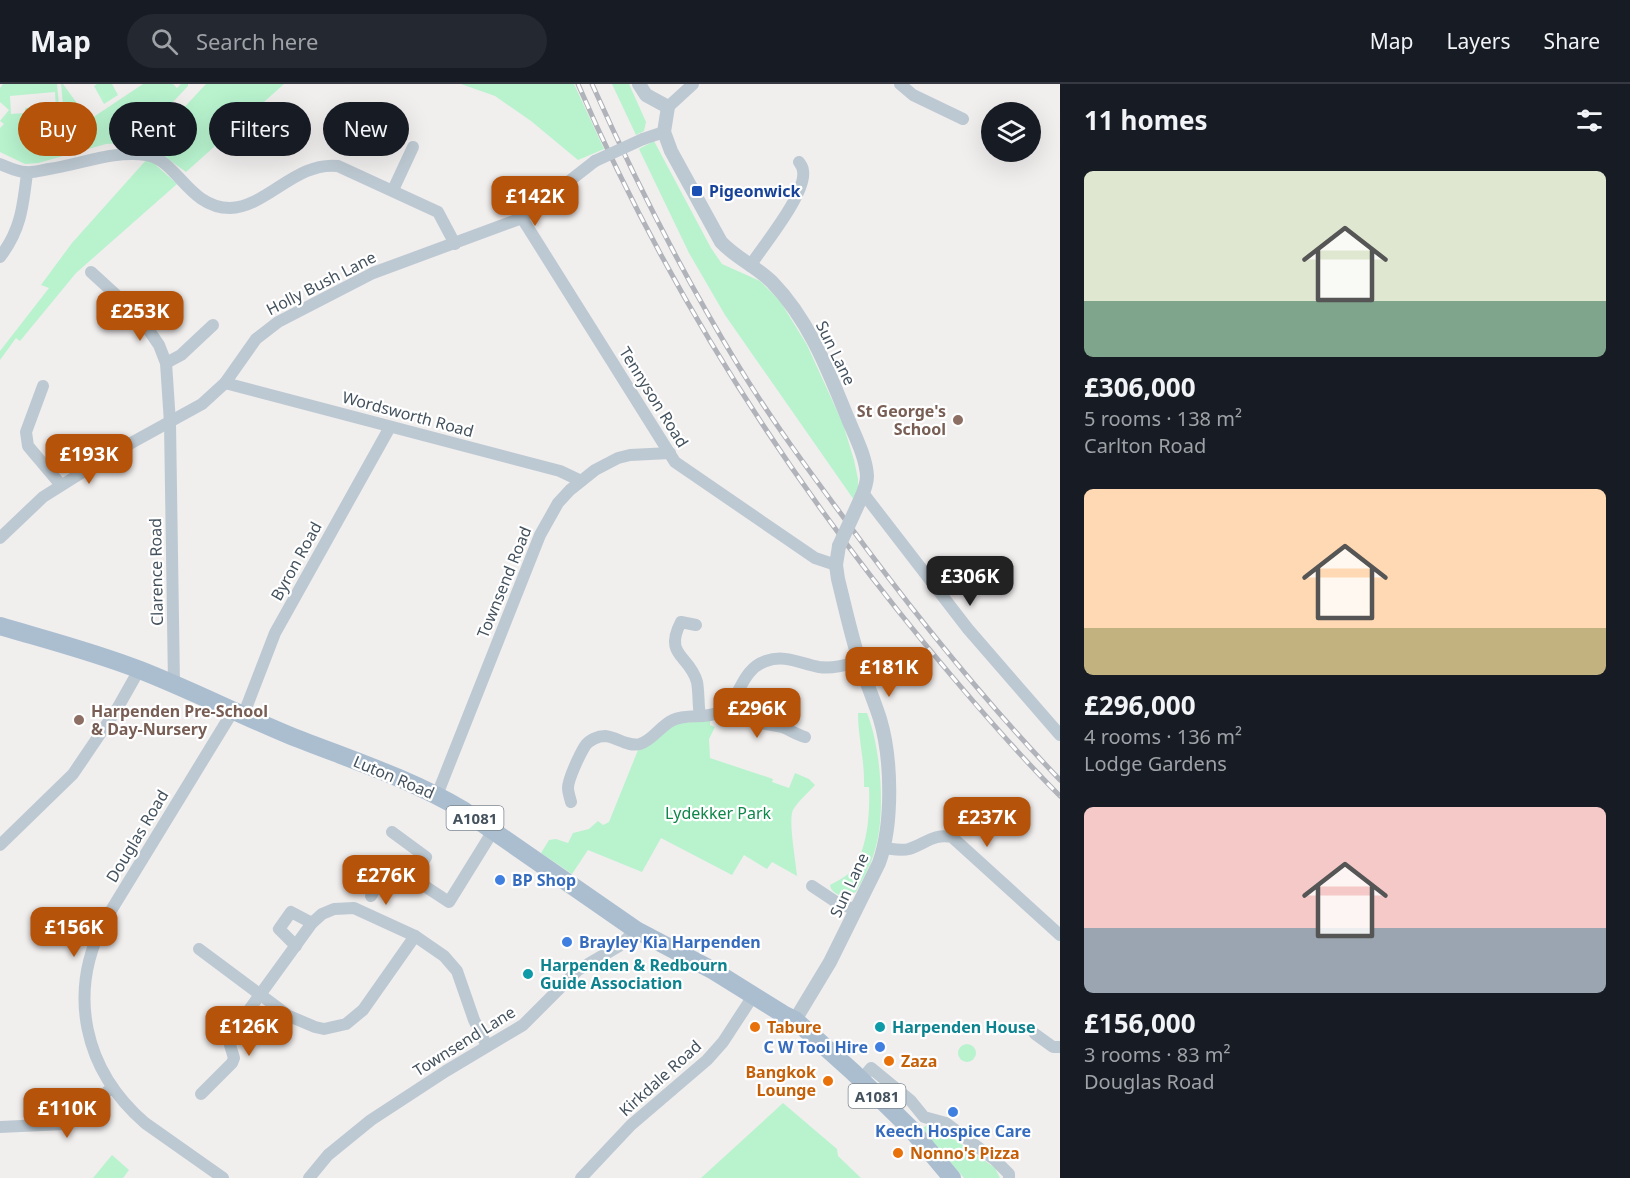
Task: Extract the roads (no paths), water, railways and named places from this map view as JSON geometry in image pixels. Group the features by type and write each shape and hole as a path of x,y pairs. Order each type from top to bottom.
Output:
{"main road":[{"name":"Luton Road","path":"0,626 139,670 437,795 636,930 714,971 753,996"},
{"name":"A1081","path":"753,996 795,1020 924,1122 952,1178"}],"street":[{"path":"639,84 646,95 668,107"},
{"path":"664,132 668,107 693,84"},
{"path":"900,84 913,95 963,120"},
{"name":"Holly Bush Lane","path":"0,538 34,504 61,485 112,453 202,404 225,383 256,339 278,322 357,280 522,218 595,161 664,132"},
{"name":"Sun Lane","path":"664,132 671,151 721,242 770,280 814,341 827,365 867,474 862,495 839,546 836,565 860,662 880,719 886,752 889,814 884,848 856,910 830,962 795,1020"},
{"path":"393,190 413,147"},
{"path":"0,164 27,172 112,155 151,156 159,159 194,193 208,203 230,207 247,204 305,172 324,166 344,168 438,212 455,244"},
{"path":"750,266 798,194 803,171 800,162"},
{"path":"0,257 19,224 27,172"},
{"name":"Tennyson Road","path":"522,218 675,462 815,558 836,565"},
{"name":"Clarence Road","path":"91,272 139,316 155,338 166,363 170,423 174,684"},
{"path":"166,363 182,355 213,326"},
{"name":"Wordsworth Road","path":"225,383 560,471 581,481"},
{"path":"43,386 26,432 26,439 28,446 61,485"},
{"name":"Byron Road","path":"238,713 275,633 390,427"},
{"name":"Townsend Road","path":"437,795 540,535 558,503 595,470 618,458 642,453 670,453"},
{"path":"862,495 968,629 1060,735"},
{"path":"696,625 677,619 674,644 697,682 700,716"},
{"path":"571,802 568,789 571,777 585,746 592,740 605,736 627,744 638,744 650,738 673,720 717,713 728,705 747,673 766,660 783,658 818,667 833,668 860,662"},
{"path":"0,845 73,774 117,709 139,670"},
{"path":"728,705 750,722 784,728 805,737"},
{"name":"Douglas Road","path":"223,1178 145,1123 112,1088 93,1051 87,1031 85,991 91,951 104,922 238,713"},
{"path":"415,877 420,883 449,902 493,831"},
{"path":"371,896 384,874 400,881 415,877 426,857 392,832"},
{"path":"884,848 899,850 911,848 936,836 952,837 1060,935"},
{"path":"812,886 837,902 856,910"},
{"path":"201,1094 232,1063 234,1058 230,1038 312,923 322,914 334,909 354,908 415,936 444,956 457,971 474,1020 487,1046"},
{"path":"296,946 279,929 291,912 312,923"},
{"name":"Townsend Lane","path":"309,1178 328,1155 370,1120 524,1025 578,970 619,946 636,930"},
{"path":"199,949 290,1016 315,1027 335,1028 363,1010 415,936"},
{"name":"Kirkdale Road","path":"581,1178 631,1125 707,1060 723,1042 753,996"},
{"path":"1035,1034 1053,1047 1060,1047"},
{"path":"0,1127 64,1124 112,1088"},
{"path":"924,1122 946,1123 987,1154 1009,1176"}],"railway":[{"path":"578,84 649,233 689,305 777,445 873,579 925,644 1060,796"},
{"path":"592,84 625,156 679,262 738,365 789,443 921,619 1002,717 1060,780"}],"place":[{"name":"Pigeonwick","path":"697,191"},
{"name":"St George's School","path":"958,420"},
{"name":"Harpenden Pre-School & Day-Nursery","path":"79,720"},
{"name":"BP Shop","path":"500,880"},
{"name":"Brayley Kia Harpenden","path":"567,942"},
{"name":"Harpenden & Redbourn Guide Association","path":"528,974"},
{"name":"Tabure","path":"755,1027"},
{"name":"Harpenden House","path":"880,1027"},
{"name":"C W Tool Hire","path":"880,1047"},
{"name":"Zaza","path":"889,1061"},
{"name":"Bangkok Lounge","path":"828,1081"},
{"name":"Keech Hospice Care","path":"953,1112"},
{"name":"Nonno's Pizza","path":"898,1153"}],"park label":[{"name":"Lydekker Park","path":"718,813"}]}
